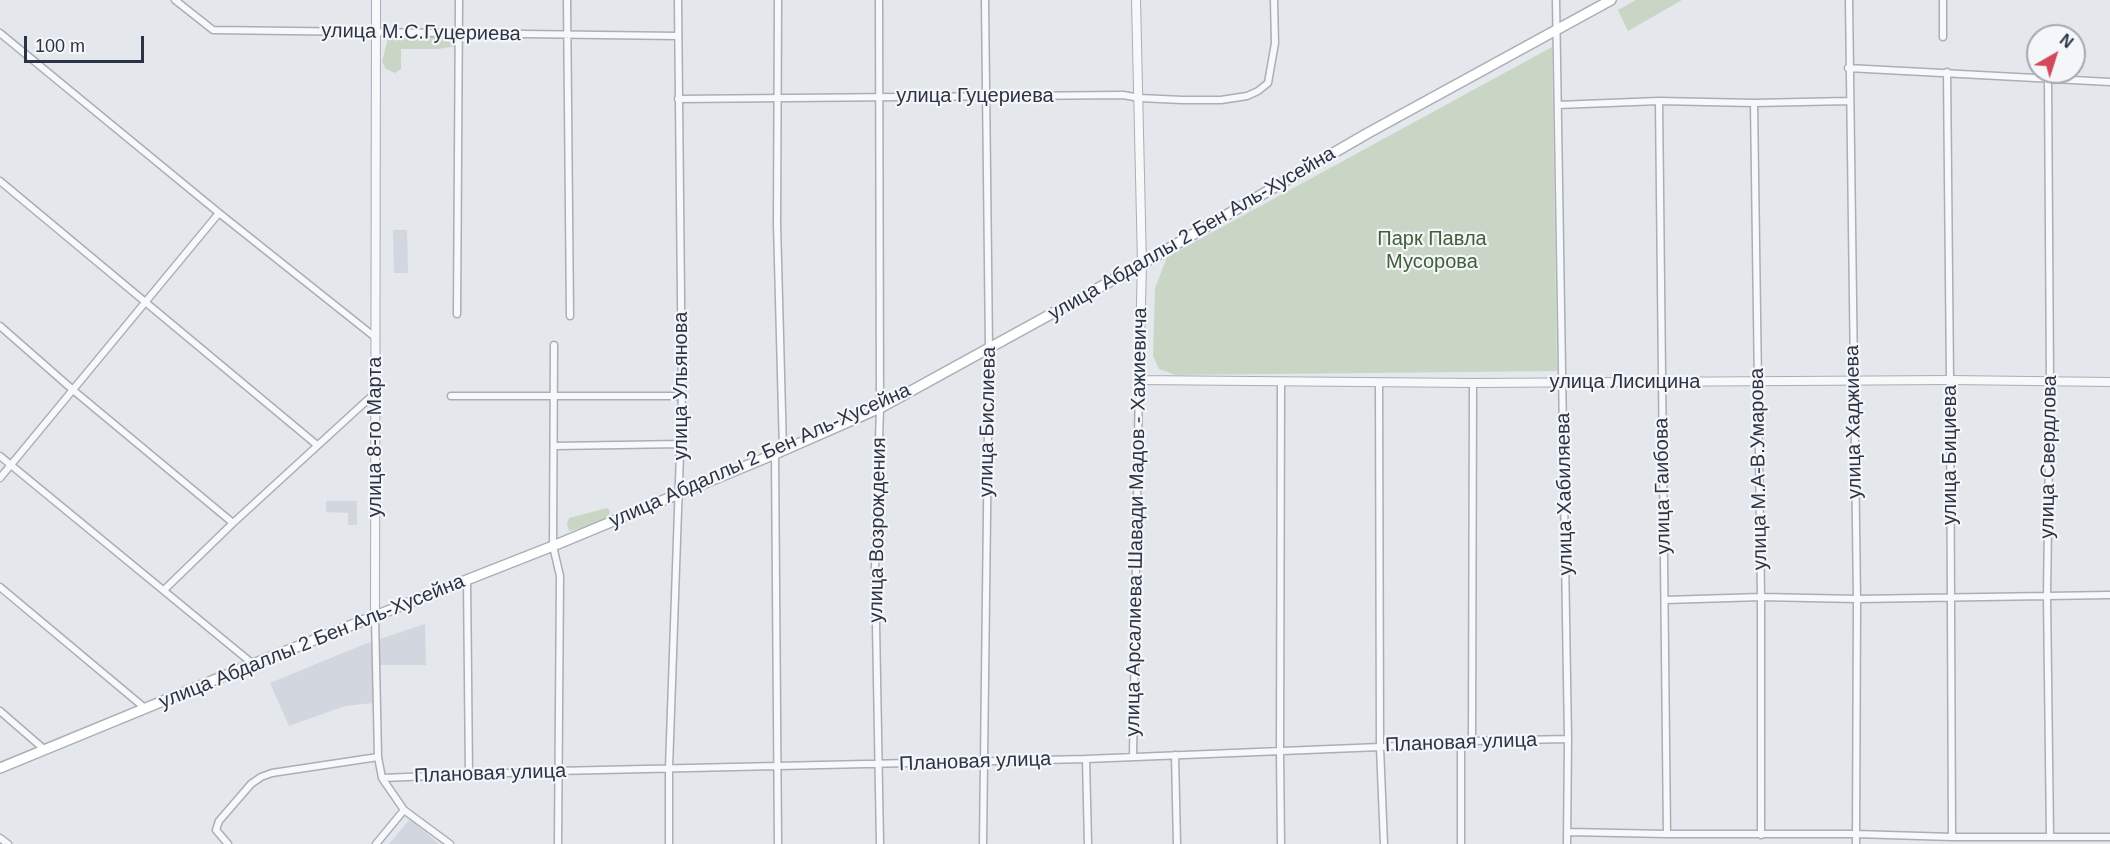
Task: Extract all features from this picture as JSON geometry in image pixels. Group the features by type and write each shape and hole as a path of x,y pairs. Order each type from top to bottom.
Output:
{"main road":[{"name":"улица Абдаллы 2 Бен Аль-Хусейна","path":"0,768 253,664 553,546 880,408 1142,264 1368,133 1611,0"}],"street":[{"name":"улица М.С.Гуцериева","path":"175,0 213,30 678,36"},
{"name":"улица 8-го Марта","path":"376,0 375,617 378,757 382,778 404,810 450,844"},
{"path":"457,314 459,0"},
{"path":"567,0 570,316"},
{"name":"улица Ульянова","path":"669,844 669,768 682,396 678,0"},
{"path":"778,0 778,844"},
{"name":"улица Возрождения","path":"879,0 880,408 875,568 880,844"},
{"name":"улица Бислиева","path":"982,844 988,349 985,0"},
{"name":"улица Арсалиева Шавади Мадов - Хажиевича","path":"1133,757 1142,264 1136,0"},
{"name":"улица Гуцериева","path":"678,99 1123,95 1140,98 1221,100 1247,96 1268,83 1275,43 1274,0"},
{"name":"улица Хабиляева","path":"1556,0 1568,844"},
{"name":"улица Хаджиева","path":"1849,0 1848,68 1857,598 1857,844"},
{"path":"1943,0 1943,37"},
{"path":"0,33 375,338"},
{"path":"1848,68 2026,77"},
{"name":"улица Бициева","path":"1947,72 1952,837"},
{"path":"2086,80 2110,82"},
{"name":"улица Свердлова","path":"2048,84 2050,381 2047,596 2050,837"},
{"path":"1558,105 1659,101 1754,103 1849,101"},
{"name":"улица Гаибова","path":"1659,101 1667,834"},
{"name":"улица М.А-В.Умарова","path":"1754,103 1761,597 1761,835"},
{"path":"0,181 317,446"},
{"path":"0,478 219,213"},
{"path":"0,326 233,523"},
{"path":"554,345 553,546 561,576 557,771 558,844"},
{"name":"улица Лисицина","path":"1139,380 1473,383 1950,380 2110,382"},
{"path":"1281,381 1281,844"},
{"path":"1379,382 1380,747 1384,844"},
{"path":"1472,741 1473,383"},
{"path":"164,590 233,523 375,393"},
{"path":"451,396 682,396"},
{"path":"555,446 681,444"},
{"path":"0,456 253,664"},
{"path":"467,580 469,774"},
{"path":"0,587 146,709"},
{"path":"1665,600 1761,597 2110,595"},
{"path":"0,711 45,750"},
{"name":"Плановая улица","path":"382,778 557,771 1086,759 1472,741 1568,739"},
{"path":"1461,742 1461,844"},
{"path":"1175,755 1177,844"},
{"path":"228,844 216,830 219,821 251,784 261,777 272,773 378,757"},
{"path":"1086,759 1088,844"},
{"name":"Плановая улица","path":"376,844 404,810"},
{"path":"1568,832 2110,837"},
{"path":"0,838 8,844"}],"shaded area":[{"path":"393,230 407,230 408,273 394,273"},
{"path":"326,501 357,501 357,525 348,525 348,513 326,512"},
{"path":"425,624 426,665 373,665 373,703 345,706 289,726 270,683 365,644"},
{"path":"410,819 439,844 389,844"}],"green space":[{"path":"1636,0 1682,0 1628,31 1618,10"},
{"path":"392,36 455,38 457,46 438,49 401,49 401,69 395,73 386,69 382,62 388,38"},
{"name":"Парк Павла Мусорова","path":"1552,47 1557,371 1176,375 1159,369 1153,356 1155,288 1167,257"},
{"path":"607,508 610,511 608,518 591,526 569,531 567,524 569,518"}]}
